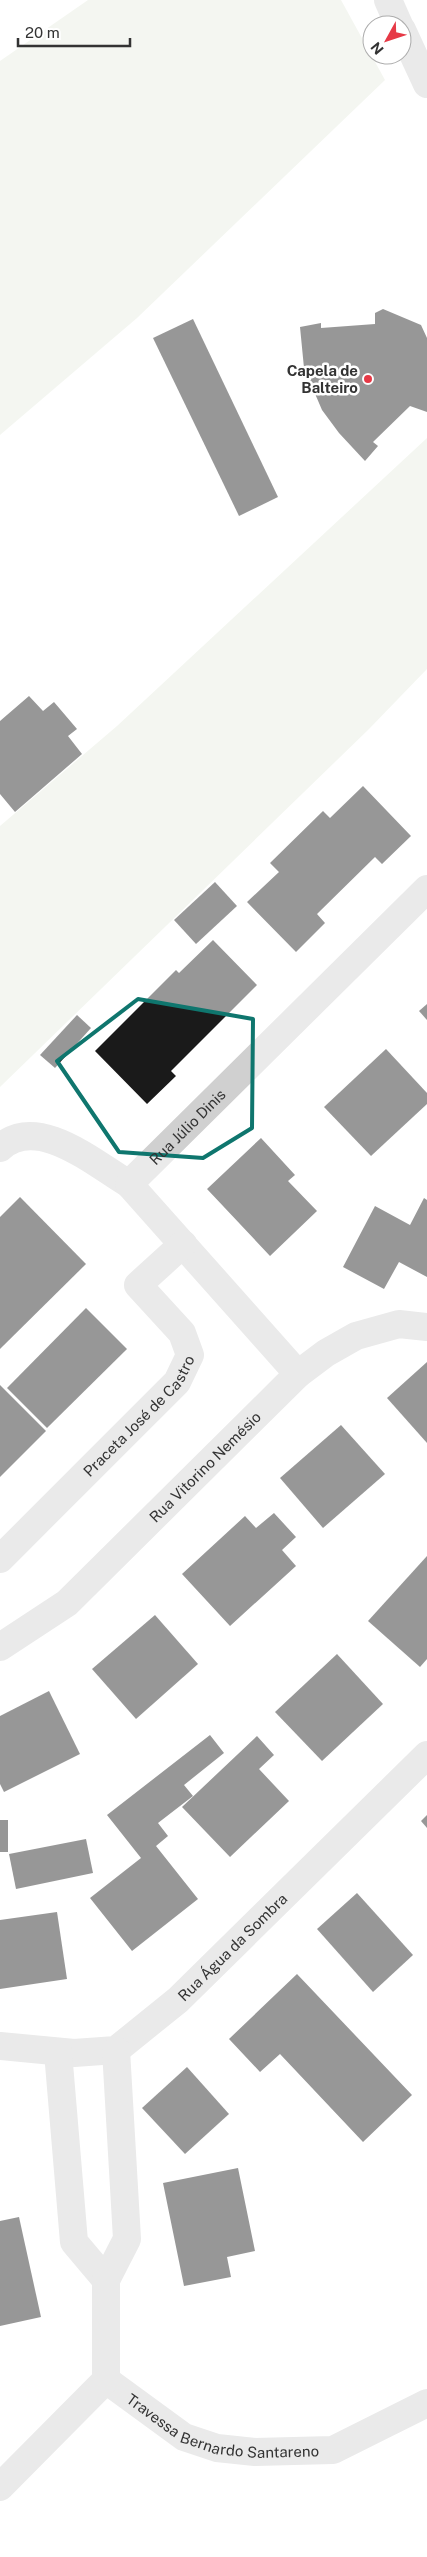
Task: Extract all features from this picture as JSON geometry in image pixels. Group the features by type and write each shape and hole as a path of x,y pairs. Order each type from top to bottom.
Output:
{"street":[{"path":"388,0 395,15"},
{"path":"412,52 427,84"},
{"name":"Rua Júlio Dinis","path":"129,1184 427,889"},
{"path":"0,1148 19,1136 38,1135 56,1140 129,1184 298,1374"},
{"name":"Praceta José de Castro","path":"0,1560 177,1382 190,1355 182,1333 138,1285 183,1244"},
{"name":"Rua Vitorino Nemésio","path":"0,1646 67,1603 298,1374 326,1353 356,1336 399,1324 427,1327"},
{"name":"Rua Água da Sombra","path":"116,2050 178,2000 427,1755"},
{"path":"0,2046 74,2054 116,2050 126,2240 106,2280 106,2380 0,2487"},
{"path":"58,2052 74,2242 106,2280"},
{"name":"Travessa Bernardo Santareno","path":"106,2380 184,2437 217,2448 255,2452 333,2450 427,2403"}],"highlighted area":[{"path":"138,999 253,1019 252,1128 203,1158 119,1152 57,1061"}],"shaded area":[{"path":"88,0 341,0 362,38 362,65 377,65 385,80 137,318 0,435 0,61"},
{"path":"427,438 427,669 369,729 0,1087 0,826 117,726"}],"building":[{"name":"Capela de Balteiro","path":"383,309 421,325 427,338 427,412 410,406 373,442 378,446 365,461 339,433 322,410 304,368 300,327 321,323 321,328 375,324 375,313"},
{"path":"193,319 278,497 239,516 153,338"},
{"path":"29,696 43,711 54,702 77,729 68,736 82,754 15,812 0,794 0,721"},
{"path":"363,786 411,836 382,864 375,857 317,914 325,923 296,952 247,902 279,872 270,863 323,811 330,818"},
{"path":"215,882 237,906 196,944 174,920"},
{"path":"213,940 257,985 171,1071 176,1076 147,1104 95,1051 176,970 179,973"},
{"path":"427,1004 427,1020 419,1011"},
{"path":"77,1015 91,1028 55,1068 40,1055"},
{"path":"386,1049 427,1093 427,1104 371,1156 324,1107"},
{"path":"261,1138 295,1175 288,1181 317,1211 270,1256 207,1189"},
{"path":"20,1197 86,1264 0,1349 0,1217"},
{"path":"424,1198 427,1200 427,1277 399,1262 384,1289 343,1267 375,1206 410,1225"},
{"path":"86,1308 127,1349 47,1428 7,1388"},
{"path":"427,1362 427,1443 387,1398"},
{"path":"0,1385 46,1431 0,1477"},
{"path":"341,1425 385,1474 323,1528 280,1478"},
{"path":"274,1513 296,1537 282,1550 296,1566 230,1626 182,1574 245,1516 256,1528"},
{"path":"427,1556 427,1659 420,1667 368,1621"},
{"path":"155,1615 198,1664 136,1719 92,1669"},
{"path":"337,1654 383,1704 322,1761 275,1712"},
{"path":"49,1691 80,1754 4,1792 0,1784 0,1716"},
{"path":"210,1735 224,1753 184,1785 193,1796 158,1823 168,1836 156,1846 198,1899 132,1951 90,1898 141,1858 107,1815"},
{"path":"257,1736 274,1755 259,1769 289,1801 230,1857 182,1807"},
{"path":"427,1815 427,1828 421,1821"},
{"path":"0,1820 8,1820 8,1852 0,1852"},
{"path":"86,1839 93,1873 16,1889 9,1854"},
{"path":"357,1893 413,1955 373,1992 317,1929"},
{"path":"57,1912 67,1979 0,1989 0,1920"},
{"path":"297,1974 412,2095 363,2142 280,2054 260,2072 229,2039"},
{"path":"187,2067 229,2114 185,2154 142,2108"},
{"path":"238,2168 255,2251 227,2257 231,2277 184,2286 163,2183"},
{"path":"19,2217 41,2317 0,2326 0,2221"}],"place":[{"name":"Capela de Balteiro","path":"368,379"}]}
